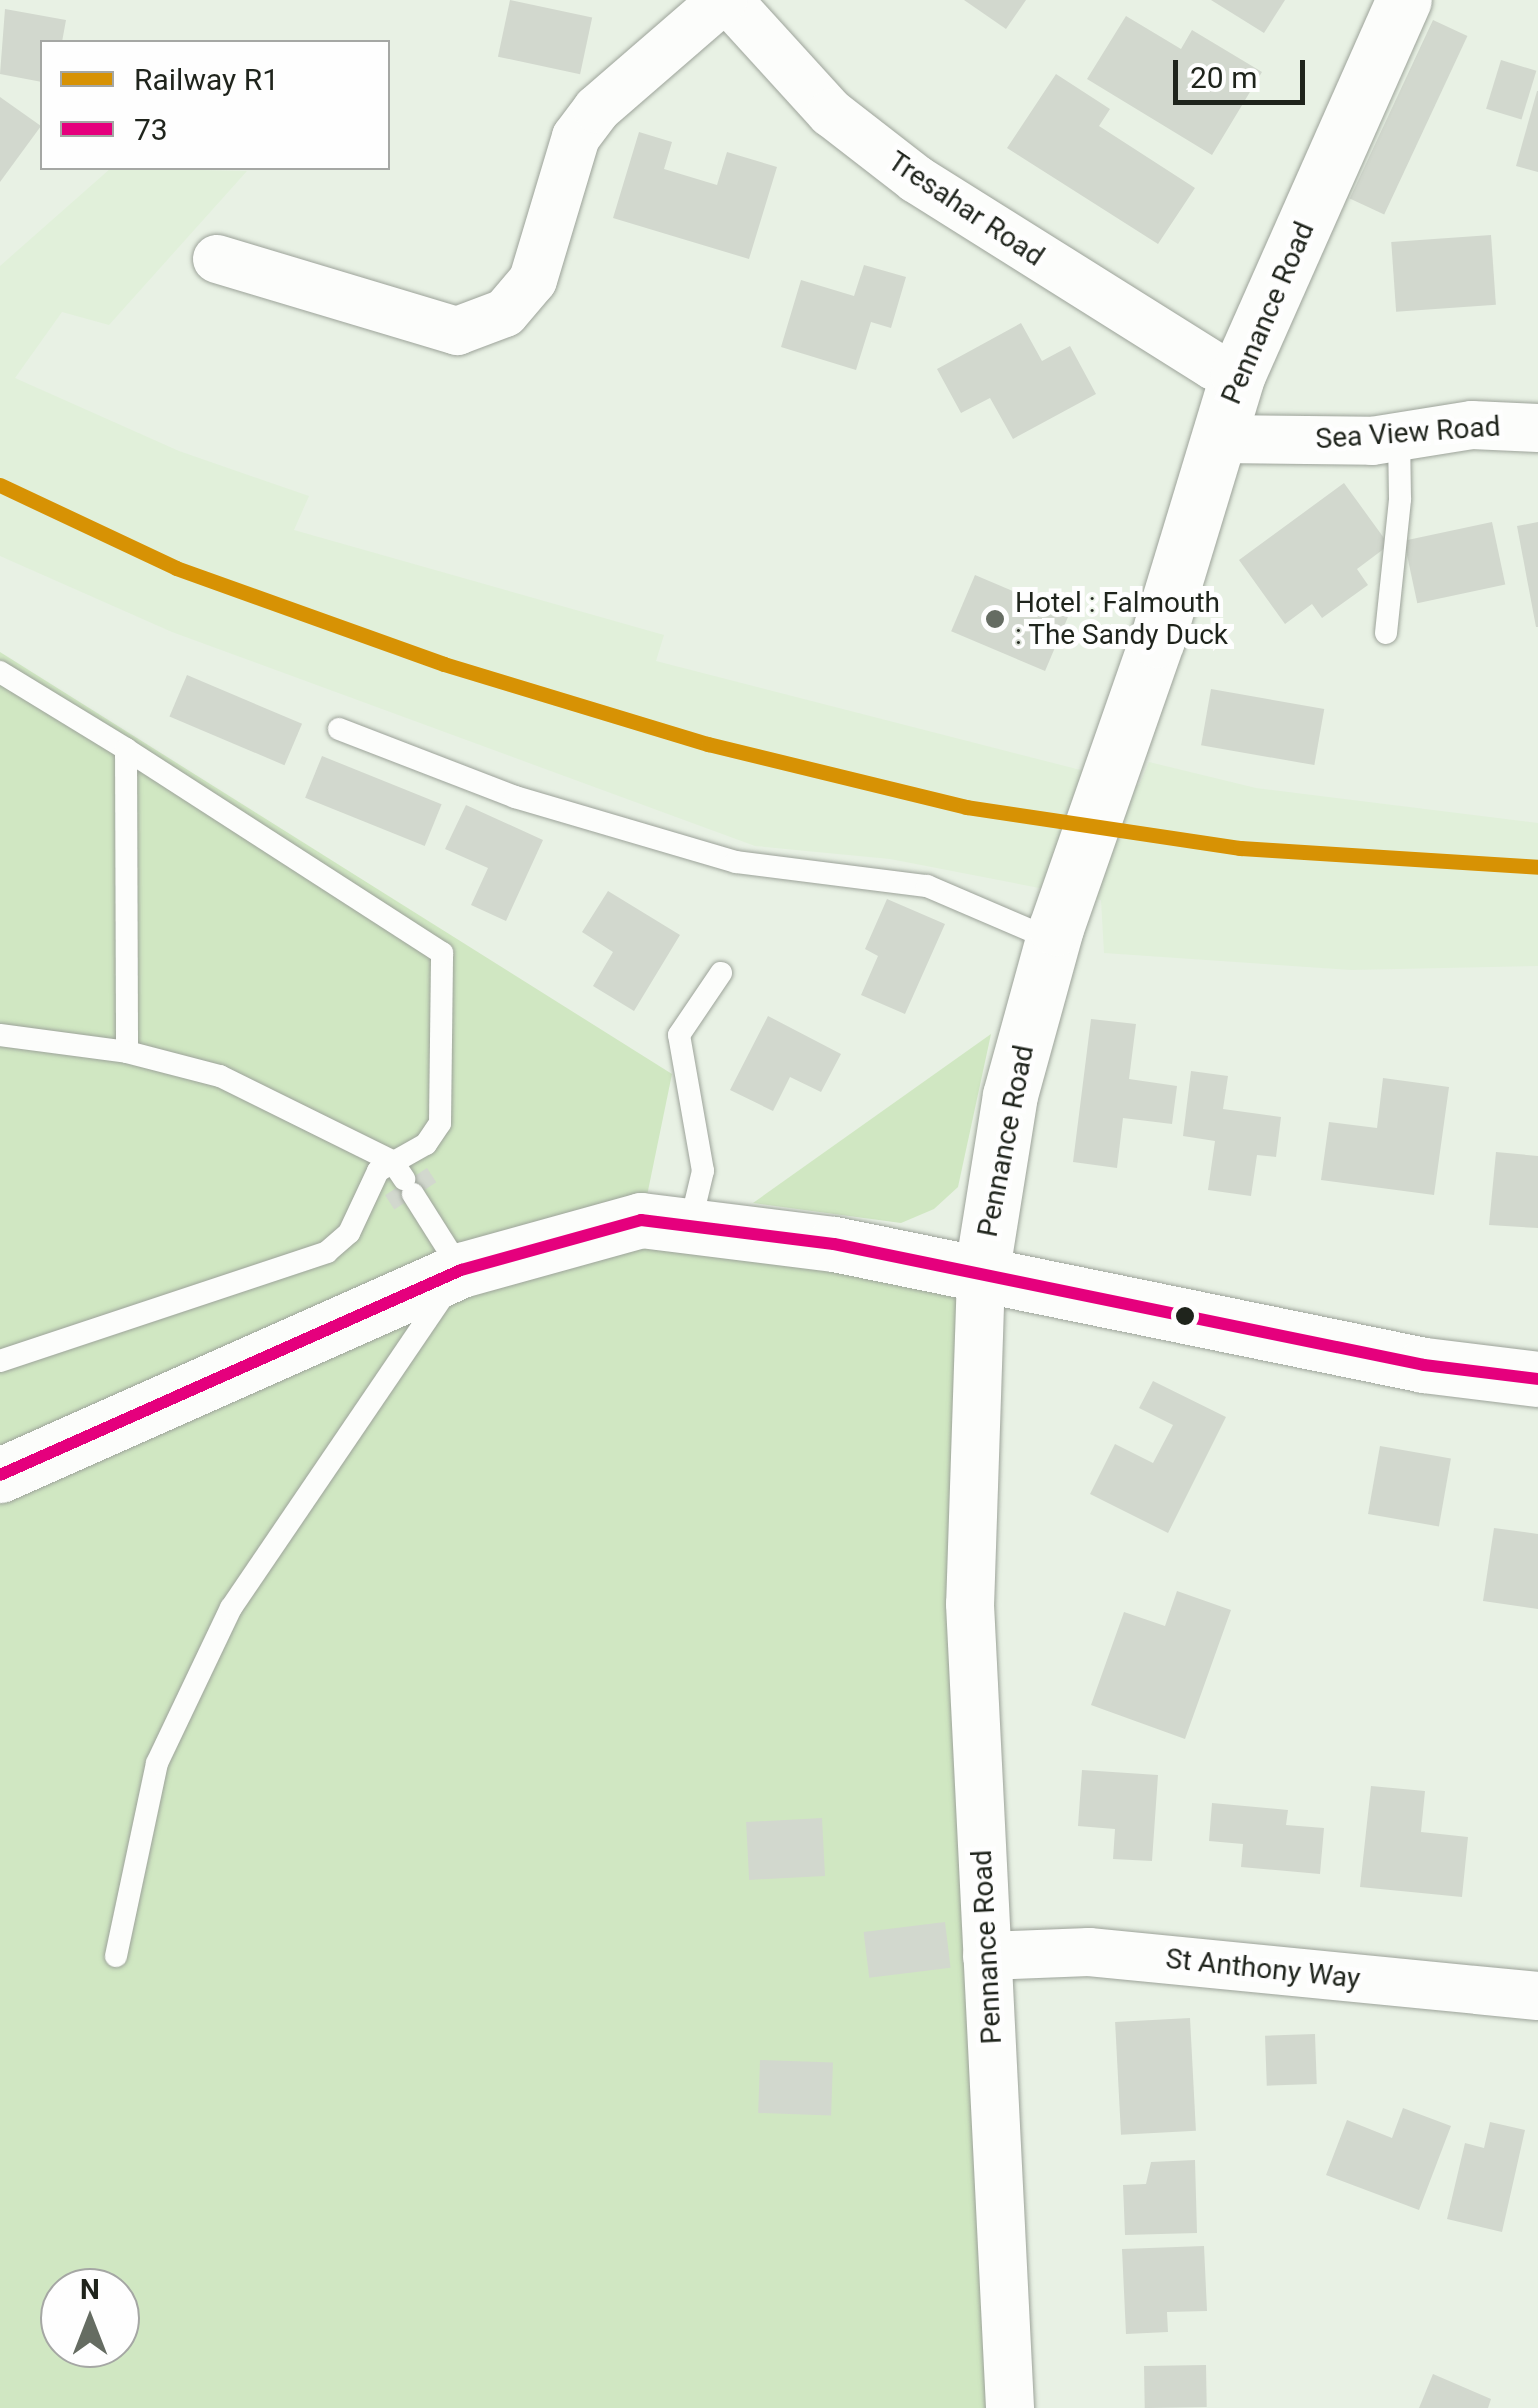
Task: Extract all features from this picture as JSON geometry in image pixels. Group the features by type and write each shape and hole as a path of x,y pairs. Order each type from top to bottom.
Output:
{"street":[{"path":"217,259 457,331 505,313 533,280 576,137 597,109 726,0"},
{"name":"Tresahar Road","path":"726,0 832,113 916,180 1214,366 1238,374"},
{"name":"Pennance Road","path":"1010,2408 970,1604 981,1276 1010,1094 1055,934 1238,374 1404,0"},
{"name":"Sea View Road","path":"1218,440 1399,436 1472,425 1538,428"},
{"path":"0,1475 461,1270 641,1220 834,1244 1424,1365 1538,1379"},
{"name":"St Anthony Way","path":"987,1956 1088,1952 1538,1996"}],"lane":[{"path":"1386,633 1400,499 1399,436"},
{"path":"0,672 442,953 440,1123 403,1178"},
{"path":"339,730 515,797 717,857 927,886 1055,934"},
{"path":"126,749 128,1052"},
{"path":"690,1225 703,1171 679,1035 721,973"},
{"path":"0,1035 128,1052 220,1076 403,1178 461,1270 231,1608 157,1763 116,1956"},
{"path":"0,1361 327,1252 349,1233 378,1170 403,1178"}],"shaded area":[{"path":"109,170 247,171 109,325 62,312 15,378 179,451 309,496 294,530 664,635 656,661 1139,785 1149,762 1256,788 1538,823 1538,966 1351,970 1104,953 1101,900 890,859 755,846 172,632 0,556 0,266"}],"green space":[{"path":"0,652 672,1074 642,1220 981,1276 1028,2408 0,2408"},
{"path":"991,1034 958,1187 934,1209 901,1223 753,1203"}],"building":[{"path":"510,0 592,17 580,74 498,57"},
{"path":"964,0 1026,0 1006,29"},
{"path":"1211,0 1285,0 1264,33"},
{"path":"5,9 66,20 62,40 40,40 40,82 0,74"},
{"path":"1126,16 1181,49 1192,30 1262,72 1212,155 1087,79"},
{"path":"1433,20 1467,36 1384,215 1350,199"},
{"path":"1501,60 1536,71 1521,120 1486,109"},
{"path":"1056,74 1110,109 1099,126 1195,188 1158,244 1007,148"},
{"path":"1538,91 1538,172 1516,166"},
{"path":"0,97 40,127 0,182"},
{"path":"639,132 672,142 664,169 717,185 727,152 777,167 749,259 613,218"},
{"path":"1491,235 1496,305 1396,312 1391,242"},
{"path":"864,265 906,277 891,328 871,322 856,370 781,347 801,280 854,296"},
{"path":"1021,323 1042,361 1070,346 1096,394 1013,439 990,398 961,413 937,369"},
{"path":"1344,483 1389,545 1357,569 1368,585 1322,618 1312,604 1285,624 1239,560"},
{"path":"1492,522 1505,585 1417,603 1404,541"},
{"path":"1538,522 1538,627 1536,627 1517,526"},
{"path":"975,575 1069,615 1045,671 951,631"},
{"path":"187,675 302,724 284,765 169,716"},
{"path":"1211,689 1324,709 1314,765 1201,745"},
{"path":"322,756 442,804 425,846 305,798"},
{"path":"466,805 543,840 506,921 471,905 488,868 445,849"},
{"path":"608,891 680,935 634,1011 593,986 613,952 582,932"},
{"path":"887,899 945,924 905,1014 861,995 878,956 865,949"},
{"path":"768,1016 841,1054 821,1092 790,1077 773,1111 730,1090"},
{"path":"1091,1019 1136,1024 1129,1079 1177,1086 1172,1124 1123,1118 1117,1168 1073,1162"},
{"path":"1191,1071 1228,1076 1223,1109 1281,1117 1276,1157 1257,1155 1251,1196 1208,1190 1215,1141 1183,1136"},
{"path":"1383,1078 1449,1087 1434,1195 1321,1180 1329,1122 1377,1128"},
{"path":"1496,1152 1538,1156 1538,1228 1489,1225"},
{"path":"427,1168 436,1182 394,1209 385,1195"},
{"path":"1153,1381 1226,1417 1168,1533 1090,1494 1115,1444 1153,1463 1173,1425 1139,1408"},
{"path":"1380,1446 1451,1459 1439,1526 1368,1514"},
{"path":"1494,1528 1538,1534 1538,1609 1483,1601"},
{"path":"1177,1591 1231,1610 1185,1739 1091,1705 1124,1612 1165,1626"},
{"path":"1082,1770 1158,1775 1152,1861 1113,1859 1115,1829 1078,1826"},
{"path":"1371,1786 1425,1791 1421,1832 1468,1837 1462,1897 1360,1887"},
{"path":"1212,1803 1288,1810 1286,1825 1324,1828 1320,1874 1241,1867 1243,1844 1209,1841"},
{"path":"822,1818 825,1876 749,1880 746,1822"},
{"path":"945,1922 951,1968 869,1978 864,1932"},
{"path":"1190,2018 1196,2131 1121,2135 1115,2022"},
{"path":"1315,2034 1317,2084 1267,2086 1265,2036"},
{"path":"760,2060 833,2063 831,2116 758,2113"},
{"path":"1403,2108 1451,2126 1419,2210 1326,2175 1347,2120 1392,2138"},
{"path":"1490,2122 1525,2130 1502,2232 1447,2219 1465,2143 1484,2148"},
{"path":"1195,2160 1197,2233 1125,2235 1123,2185 1146,2184 1151,2162"},
{"path":"1204,2246 1207,2311 1167,2312 1168,2332 1126,2334 1122,2249"},
{"path":"1206,2365 1207,2407 1145,2408 1144,2366"},
{"path":"1433,2374 1491,2399 1488,2408 1419,2408"}],"rail line":[{"name":"R1","path":"0,485 176,568 444,664 708,744 966,807 1240,848 1538,867"}],"transit line":[{"name":"73","path":"0,1475 461,1270 641,1220 834,1244 1424,1365 1538,1379"}],"place":[{"name":"Hotel : Falmouth : The Sandy Duck","path":"995,619"}]}
